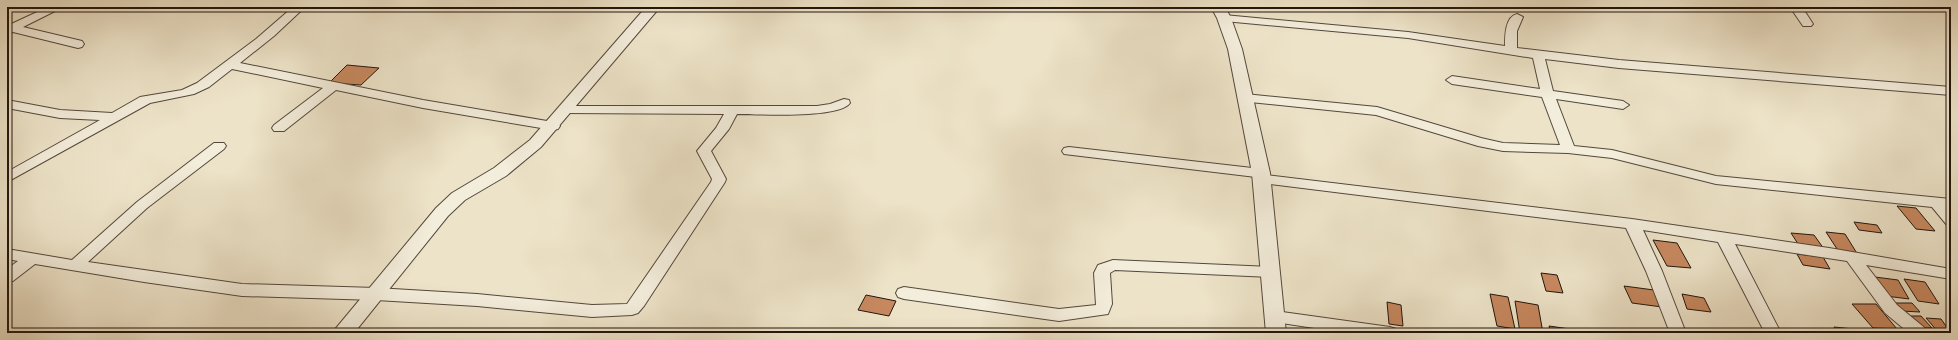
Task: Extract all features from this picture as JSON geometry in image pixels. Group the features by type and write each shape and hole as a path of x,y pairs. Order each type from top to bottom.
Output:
{"street":[{"path":"9,29 57,7"},
{"path":"7,178 114,117 157,95 186,92 197,89 288,19 299,7"},
{"path":"342,333 376,294 416,241 438,215 459,196 500,172 531,149 553,126 565,109 653,7"},
{"path":"1796,7 1807,24"},
{"path":"1390,333 1275,325 1262,176 1235,49 1221,12 1408,35 1538,55 1619,64 1951,91"},
{"path":"1510,50 1511,31 1517,17"},
{"path":"9,29 78,44"},
{"path":"1538,55 1548,95 1568,149"},
{"path":"230,65 423,104 553,126"},
{"path":"1452,80 1623,105"},
{"path":"279,128 333,86"},
{"path":"1245,98 1358,108 1393,115 1478,142 1503,147 1568,149 1612,154 1716,180 1935,201 1951,204"},
{"path":"565,109 827,110 844,103"},
{"path":"7,104 60,114 90,117 114,117"},
{"path":"7,254 74,266 242,290 376,294 476,300 592,311 621,312 632,309 718,182 719,179 704,151 722,129 732,110"},
{"path":"74,266 142,205 219,146"},
{"path":"1068,151 1632,224 1852,257 1951,274"},
{"path":"1935,201 1951,221"},
{"path":"1632,224 1654,271 1678,333"},
{"path":"1724,238 1773,333"},
{"path":"1852,257 1895,314 1920,333"},
{"path":"7,277 32,258"},
{"path":"904,293 1059,315 1097,312 1104,307 1102,273 1104,269 1113,265 1271,272"}],"building":[{"path":"347,65 379,68 361,85 329,83"},
{"path":"1897,206 1916,208 1935,231 1916,229"},
{"path":"1854,222 1877,225 1882,233 1859,230"},
{"path":"1826,232 1845,234 1858,255 1839,252"},
{"path":"1791,233 1814,235 1824,249 1800,247"},
{"path":"1653,240 1677,243 1691,268 1667,266"},
{"path":"1797,254 1823,257 1830,269 1803,265"},
{"path":"1541,273 1557,275 1563,293 1546,291"},
{"path":"1875,277 1898,280 1909,299 1886,296"},
{"path":"1904,279 1925,282 1939,304 1918,301"},
{"path":"1624,286 1654,290 1662,307 1632,303"},
{"path":"1490,294 1508,297 1515,329 1497,326"},
{"path":"1682,294 1704,298 1711,312 1687,309"},
{"path":"866,295 896,301 889,316 858,310"},
{"path":"1515,301 1538,305 1543,333 1520,333"},
{"path":"1387,302 1401,305 1403,326 1389,324"},
{"path":"1894,303 1912,303 1920,312 1901,311"},
{"path":"1852,304 1876,304 1897,329 1873,328"},
{"path":"1911,316 1921,316 1932,328 1921,328"},
{"path":"1926,318 1941,319 1951,333 1939,333"},
{"path":"1549,326 1570,329 1571,333 1551,333"},
{"path":"1834,327 1863,330 1865,333 1837,333"}]}
